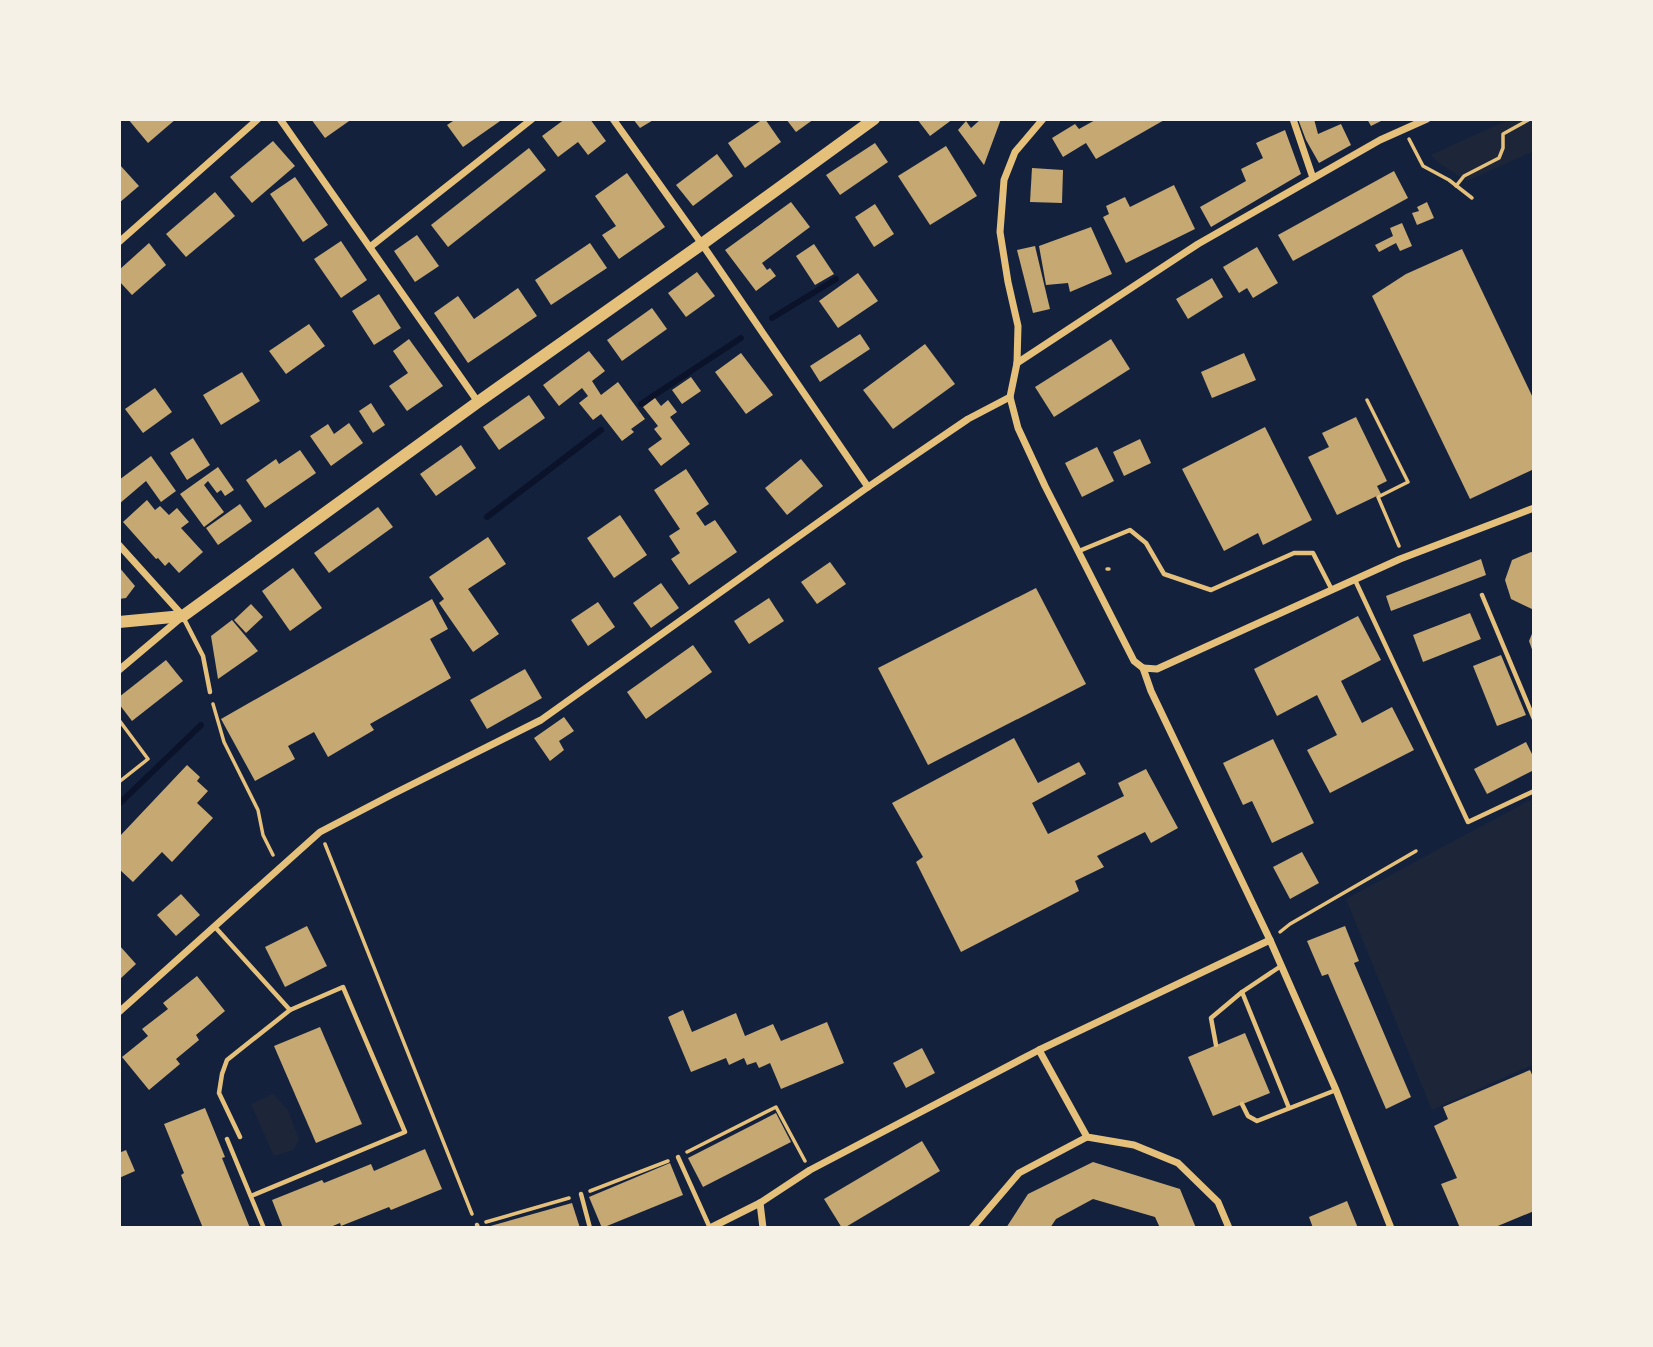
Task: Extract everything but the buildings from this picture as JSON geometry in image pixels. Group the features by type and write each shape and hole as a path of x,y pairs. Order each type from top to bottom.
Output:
{"street":[{"path":"119,242 258,119"},
{"path":"281,119 478,402"},
{"path":"370,247 532,119"},
{"path":"613,119 868,487"},
{"path":"119,670 183,616 874,119"},
{"path":"1043,119 1015,152 1004,180 1000,232 1018,326 1017,363 1010,397 1018,428 1134,661 1143,668 1151,691 1270,940 1336,1090 1391,1228"},
{"path":"1293,119 1313,178"},
{"path":"1017,363 1198,244 1380,140 1427,119"},
{"path":"119,1012 320,832 541,720 868,487 968,419 1010,397"},
{"path":"1143,668 1157,669 1400,559 1534,508"},
{"path":"119,545 183,616"},
{"path":"119,622 183,616"},
{"path":"710,1228 760,1203 810,1170 1039,1050 1270,940"},
{"path":"1039,1050 1087,1137"},
{"path":"972,1228 1019,1173 1087,1137 1135,1145 1178,1163 1218,1202 1229,1228"},
{"path":"760,1203 763,1228"}],"lane":[{"path":"1078,551 1130,530 1146,543 1164,574 1211,590 1294,553 1313,553 1332,590"},
{"path":"1355,580 1468,822 1534,790"},
{"path":"1482,595 1534,719"},
{"path":"183,616 203,656 210,692"},
{"path":"215,926 290,1010"},
{"path":"1216,1045 1211,1018 1242,992 1281,966"},
{"path":"240,1137 219,1093 222,1074 228,1060 290,1010 343,987 405,1132 251,1196"},
{"path":"1242,992 1289,1108"},
{"path":"1242,1104 1248,1116 1257,1121 1336,1090"},
{"path":"227,1139 263,1226"},
{"path":"678,1157 710,1228"},
{"path":"581,1194 590,1228"}],"path":[{"path":"1456,186 1464,176 1499,159 1503,148 1503,134 1530,119"},
{"path":"1404,129 1423,166 1472,198"},
{"path":"1367,400 1408,482 1378,497 1399,546"},
{"path":"210,692 224,742 258,810 267,845"},
{"path":"119,720 148,759 119,782"},
{"path":"320,832 477,1227 581,1194 678,1157 776,1107 810,1170"},
{"path":"1270,940 1290,924 1416,851"}],"shaded area":[{"path":"1510,119 1530,119 1534,122 1534,151 1467,181 1431,155"},
{"path":"1534,798 1534,1064 1432,1110 1346,899"},
{"path":"273,1094 288,1110 299,1140 293,1150 274,1156 251,1104"}],"waterway":[{"path":"772,318 836,279"},
{"path":"641,404 741,338"},
{"path":"487,517 601,430"},
{"path":"119,804 201,725"}]}
